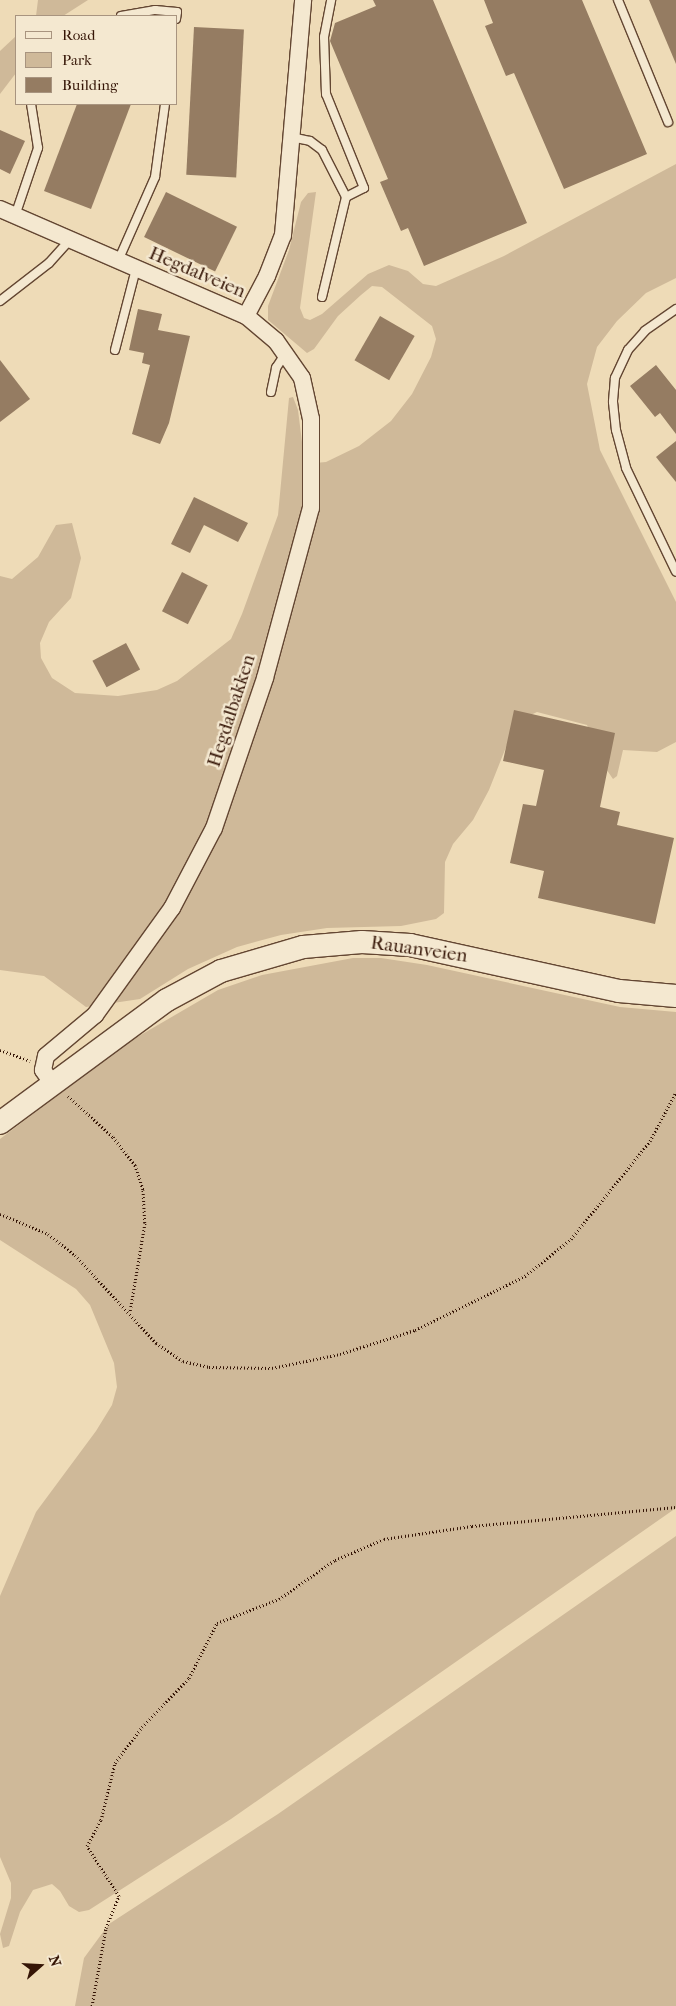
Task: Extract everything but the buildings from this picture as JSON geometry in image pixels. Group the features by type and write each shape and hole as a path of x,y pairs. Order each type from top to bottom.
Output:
{"main road":[{"name":"Rauanveien","path":"0,1122 48,1076 198,982 242,963 303,947 362,942 410,945 618,991 676,996"}],"street":[{"name":"Hegdalveien","path":"7,213 246,316 267,276 283,235 303,0"},
{"name":"Hegdalbakken","path":"48,1076 46,1056 55,1046 95,1015 172,908 214,828 265,678 311,508 311,419 308,396 302,378 286,353 246,316"}],"lane":[{"path":"330,0 324,37 326,94 364,188 346,197"},
{"path":"618,0 668,122"},
{"path":"131,15 170,11 177,12 177,15"},
{"path":"7,213 38,148 31,105"},
{"path":"118,261 155,177 165,105"},
{"path":"291,137 310,141 322,150 346,197 322,297"},
{"path":"0,301 49,263 70,240"},
{"path":"115,350 136,269"},
{"path":"676,309 645,331 628,350 616,378 613,402 616,430 626,468 676,572"},
{"path":"271,392 276,368 286,353"}],"path":[{"path":"0,1050 27,1060 48,1076 113,1137 135,1165 143,1190 145,1223 130,1313"},
{"path":"0,1214 48,1234 75,1255 156,1343 183,1361 209,1367 272,1368 340,1354 415,1330 525,1276 571,1239 650,1141 676,1092"},
{"path":"92,2006 106,1928 119,1896 87,1846 101,1820 115,1763 142,1727 189,1678 217,1623 279,1599 336,1560 384,1540 500,1523 676,1507"}],"green space":[{"path":"38,0 88,0 65,15 36,15"},
{"path":"15,37 15,74 0,94 0,51"},
{"path":"676,164 676,278 646,293 617,321 597,347 587,384 600,450 676,602 676,742 657,752 623,750 617,776 613,779 604,766 587,725 537,712 516,722 489,790 473,820 453,844 445,862 444,913 436,919 401,926 327,928 281,935 237,947 188,969 140,999 86,1007 44,976 0,970 0,576 12,579 38,557 56,525 72,523 81,558 71,598 49,622 40,643 41,658 52,678 75,693 118,696 157,690 177,681 231,639 242,614 278,515 289,398 293,397 298,410 303,450 315,463 326,462 359,446 391,421 412,394 431,357 436,339 432,326 382,287 372,286 361,295 338,316 314,349 307,353 268,320 268,306 289,250 301,202 308,193 316,192 300,308 304,318 310,320 322,314 368,274 389,265 408,271 423,284 436,286 504,256"},
{"path":"353,958 381,958 427,965 620,1007 676,1012 676,1508 231,1819 89,1910 79,1912 69,1906 60,1891 52,1884 33,1890 20,1912 9,1946 3,1948 0,1934 11,1898 11,1883 0,1857 0,1596 36,1512 96,1431 112,1405 117,1387 114,1363 90,1305 76,1289 0,1240 0,1139 127,1043 218,990 262,975"},
{"path":"676,1536 676,2006 75,2006 84,1958 109,1924 278,1814"}]}
